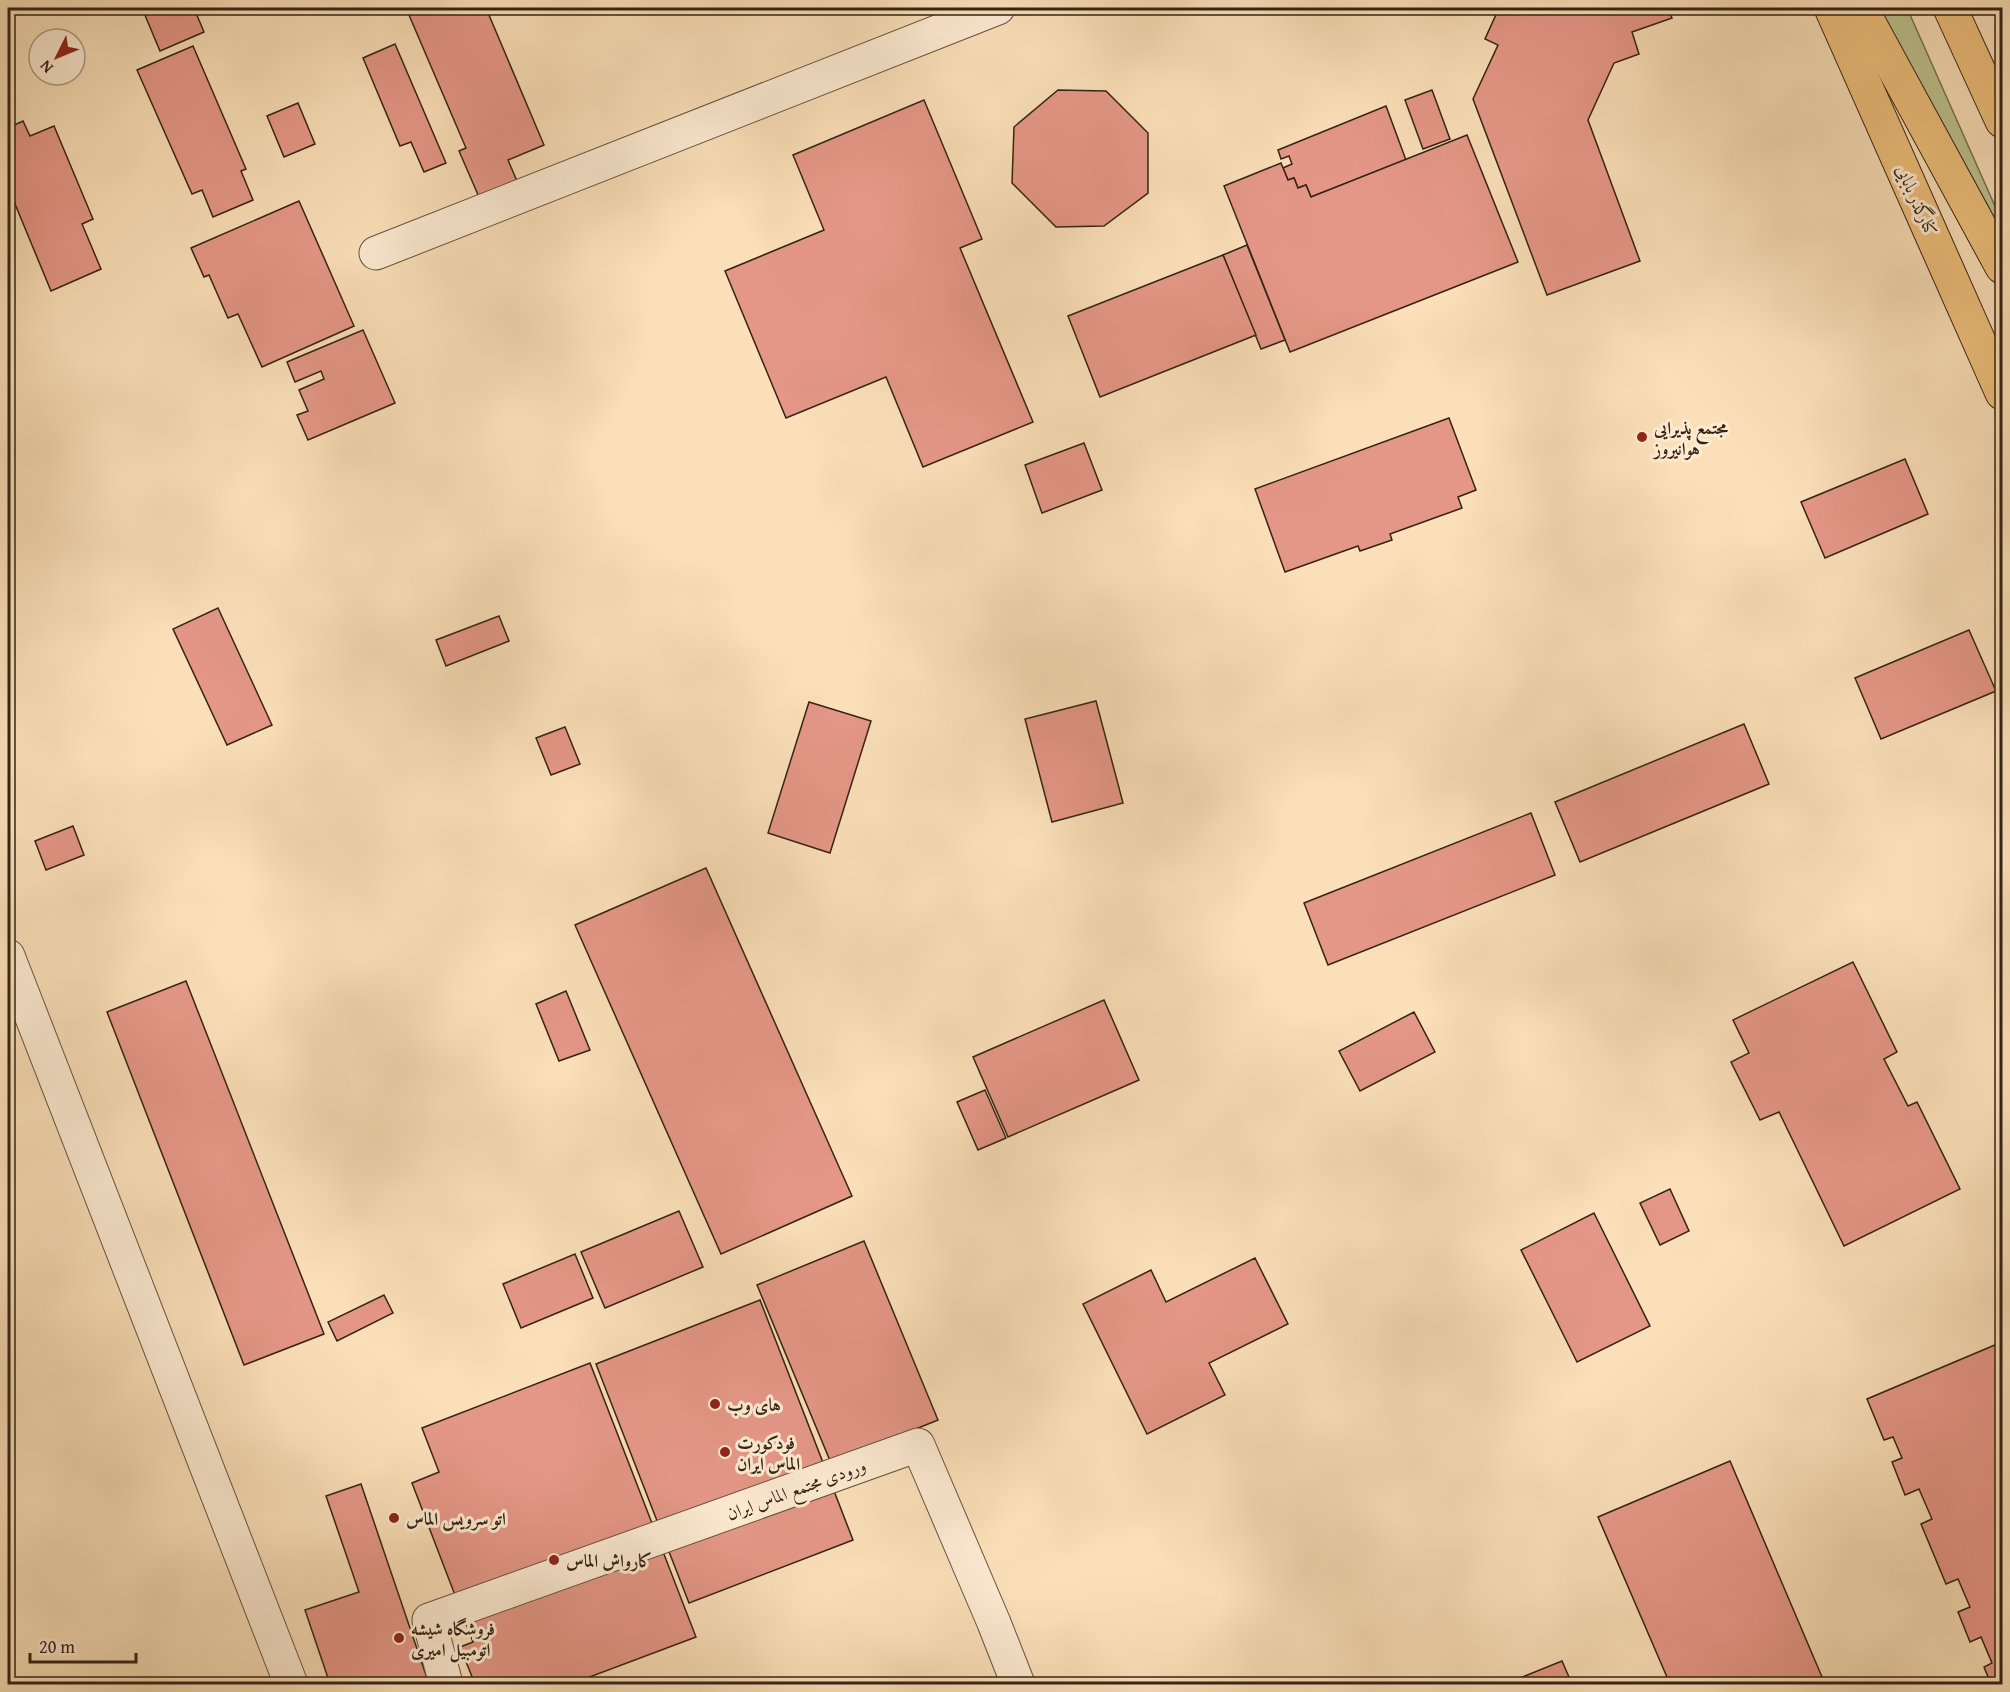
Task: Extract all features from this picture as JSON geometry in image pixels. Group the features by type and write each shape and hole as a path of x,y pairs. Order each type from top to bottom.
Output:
{"main road":[{"name":"کنارگذر بابایی","path":"1831,8 2002,393"},
{"path":"1861,8 2002,267"},
{"path":"1950,8 2002,121"}],"street":[{"path":"376,253 998,8"},
{"path":"8,956 291,1684"},
{"name":"ورودی مجتمع الماس ایران","path":"446,1684 429,1620 918,1445 1018,1684"}],"green space":[{"path":"1872,8 1907,8 2002,222 2002,254"}],"building":[{"path":"142,8 194,8 204,32 160,51"},
{"path":"406,8 486,8 544,145 508,160 517,181 479,197 459,151 466,148"},
{"path":"1499,8 1668,8 1672,18 1632,32 1639,54 1614,63 1588,120 1640,261 1547,295 1473,99 1498,45 1485,39"},
{"path":"395,44 446,163 424,172 411,142 400,146 363,58"},
{"path":"193,46 246,169 241,171 253,200 213,217 202,190 192,194 137,70"},
{"path":"1058,90 1106,91 1148,133 1148,193 1104,226 1056,227 1012,183 1014,127"},
{"path":"1432,90 1450,139 1423,149 1405,100"},
{"path":"924,100 982,239 960,248 1033,422 923,467 886,377 786,418 725,271 824,230 793,155"},
{"path":"298,103 315,144 284,157 267,116"},
{"path":"1386,106 1406,160 1311,197 1306,185 1298,188 1294,178 1288,180 1283,168 1292,164 1289,156 1281,159 1278,150"},
{"path":"23,121 30,136 54,126 93,219 82,224 101,269 51,291 8,187 8,128"},
{"path":"1467,135 1518,262 1290,352 1224,186 1281,163 1288,180 1294,178 1298,188 1306,185 1311,197"},
{"path":"299,201 354,326 262,367 238,314 228,318 209,275 204,277 191,248"},
{"path":"1247,245 1285,340 1261,349 1223,255"},
{"path":"1223,255 1256,335 1100,397 1068,316"},
{"path":"363,330 395,403 308,440 297,415 308,411 299,390 324,379 321,371 295,382 287,362"},
{"path":"1449,418 1476,490 1458,497 1462,508 1390,534 1392,540 1360,551 1358,546 1285,572 1255,489"},
{"path":"1084,443 1102,490 1042,513 1025,465"},
{"path":"1905,459 1928,514 1825,558 1801,502"},
{"path":"218,608 272,725 227,745 173,629"},
{"path":"499,616 509,641 446,666 436,640"},
{"path":"1969,630 1996,691 1881,739 1855,678"},
{"path":"1096,701 1123,803 1052,822 1025,719"},
{"path":"809,702 871,721 830,853 768,833"},
{"path":"1744,724 1769,784 1580,862 1555,802"},
{"path":"565,727 580,764 551,775 536,738"},
{"path":"1531,813 1555,875 1328,965 1304,903"},
{"path":"73,826 84,855 46,870 35,841"},
{"path":"706,868 852,1196 721,1254 575,925"},
{"path":"1853,962 1897,1052 1884,1059 1908,1106 1917,1102 1960,1189 1844,1246 1779,1112 1760,1120 1731,1062 1749,1053 1733,1020"},
{"path":"186,981 324,1334 244,1365 107,1012"},
{"path":"566,991 590,1050 559,1061 536,1004"},
{"path":"1104,1000 1139,1080 1008,1137 973,1057"},
{"path":"1414,1012 1435,1052 1360,1091 1339,1051"},
{"path":"985,1090 1006,1138 978,1150 957,1102"},
{"path":"1670,1189 1689,1231 1660,1245 1640,1203"},
{"path":"679,1211 703,1267 605,1308 581,1252"},
{"path":"1594,1213 1650,1326 1577,1362 1521,1250"},
{"path":"864,1241 938,1420 831,1463 757,1285"},
{"path":"575,1254 593,1298 521,1328 503,1284"},
{"path":"1255,1258 1288,1324 1209,1363 1225,1395 1147,1434 1083,1304 1151,1270 1166,1302"},
{"path":"384,1295 393,1313 337,1341 328,1322"},
{"name":"فودکورت الماس ایران","path":"760,1300 853,1540 689,1603 596,1364"},
{"path":"2002,1342 2002,1684 1991,1684 1984,1667 1992,1663 1981,1637 1970,1642 1958,1612 1970,1607 1958,1579 1946,1584 1921,1524 1932,1519 1919,1489 1905,1495 1892,1462 1902,1458 1893,1437 1884,1440 1867,1399"},
{"name":"کارواش الماس","path":"590,1363 696,1637 571,1684 521,1684 519,1678 503,1684 475,1684 460,1647 473,1642 412,1483 439,1472 422,1428"},
{"path":"1730,1461 1825,1684 1670,1684 1598,1517"},
{"path":"361,1484 429,1684 330,1684 305,1610 359,1592 326,1496"},
{"path":"1562,1661 1572,1684 1505,1684"}],"place":[{"name":"مجتمع پذیرایی هوانیروز","path":"1642,437"},
{"name":"های وب","path":"715,1404"},
{"name":"فودکورت الماس ایران","path":"725,1452"},
{"name":"اتو سرویس الماس","path":"394,1518"},
{"name":"کارواش الماس","path":"554,1560"},
{"name":"فروشگاه شیشه اتومبیل امیری","path":"399,1638"}]}
